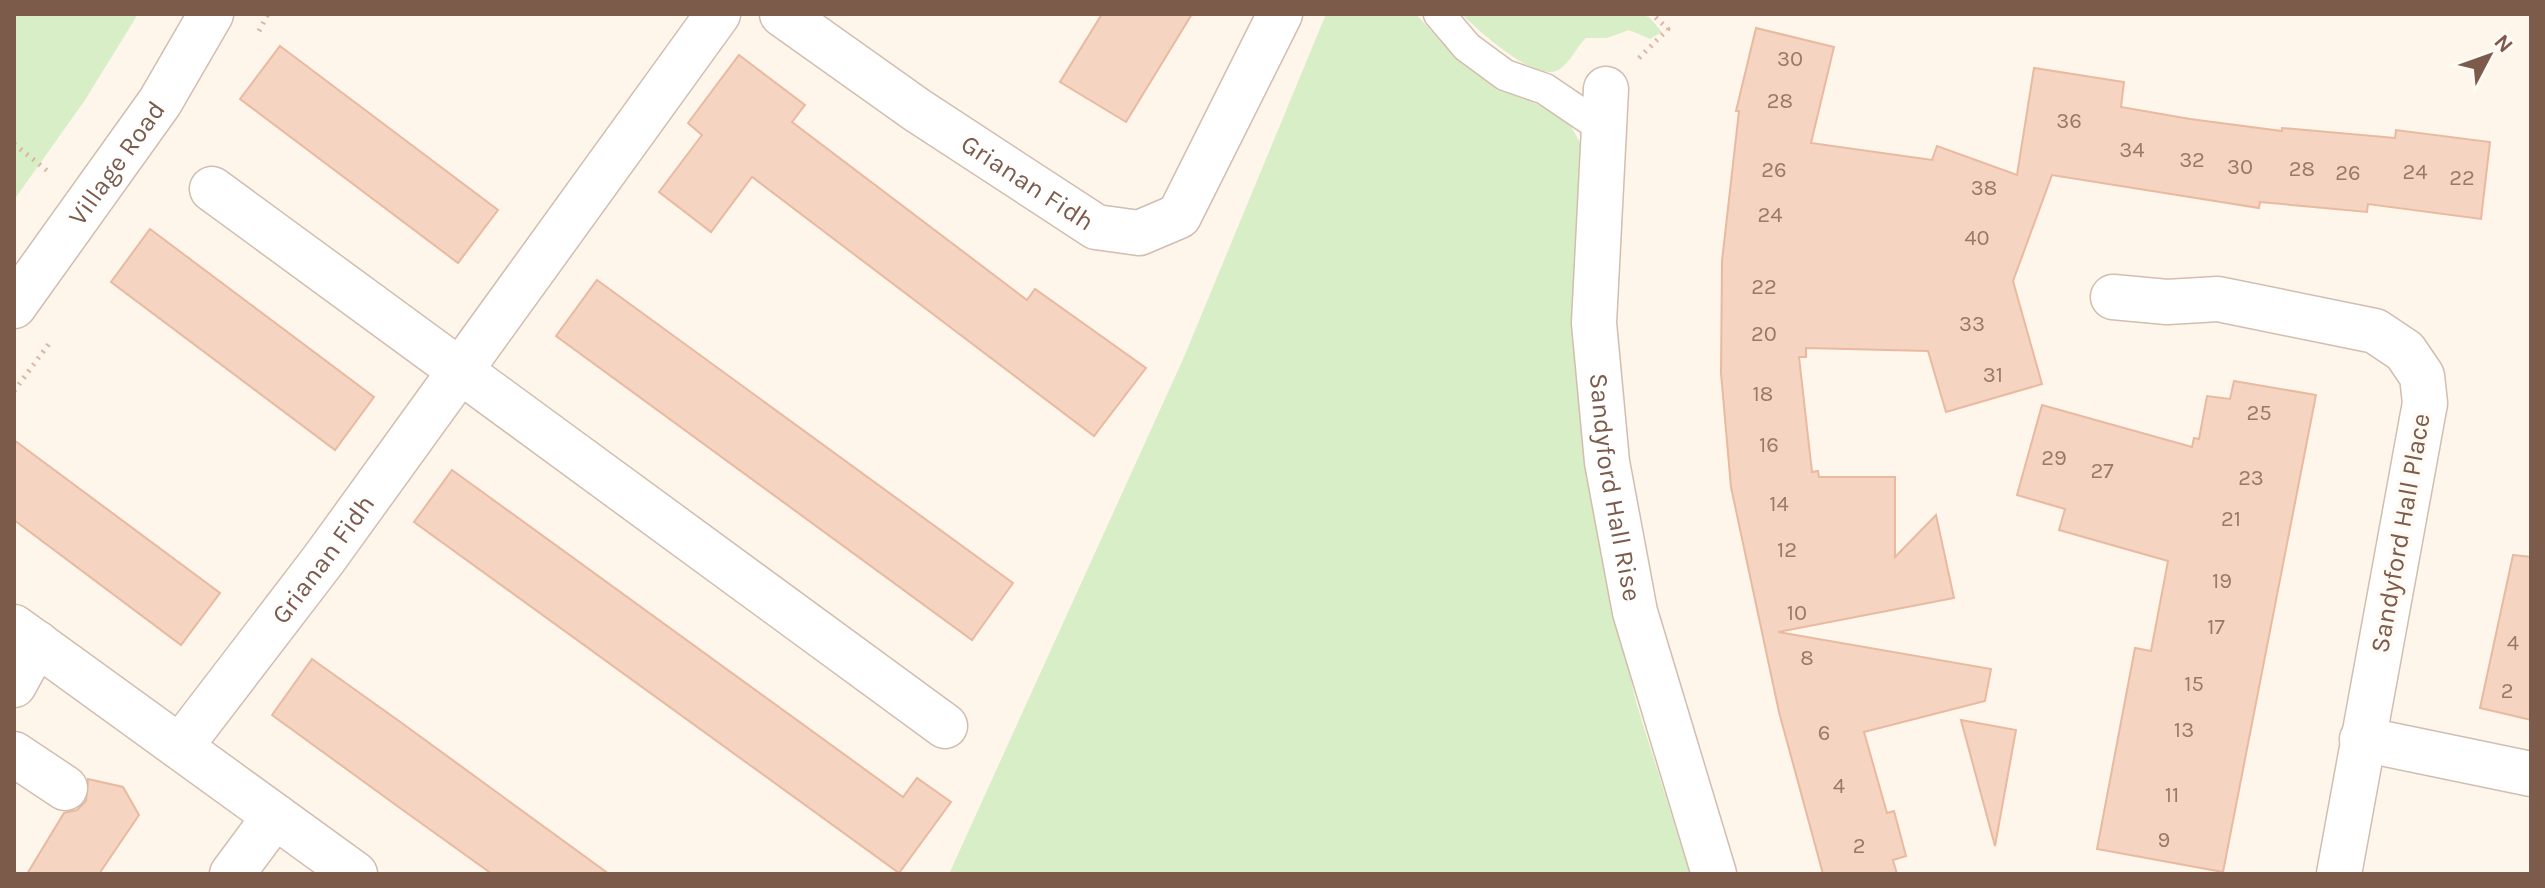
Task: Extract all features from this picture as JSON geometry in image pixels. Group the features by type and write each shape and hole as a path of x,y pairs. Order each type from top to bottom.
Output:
{"street":[{"name":"Village Road","path":"14,306 160,102 211,14"},
{"name":"Grianan Fidh","path":"180,747 324,559 718,14"},
{"name":"Grianan Fidh","path":"782,14 917,110 1096,227 1139,233 1179,216 1280,14"},
{"name":"Sandyford Hall Rise","path":"1605,109 1594,323 1607,462 1635,612 1714,874"},
{"path":"212,189 945,726"},
{"name":"Sandyford Hall Place","path":"2113,297 2167,302 2218,299 2375,331 2405,351 2422,376 2425,403 2339,874"},
{"path":"14,685 26,635 355,874"},
{"path":"2362,739 2531,774"},
{"path":"14,754 65,788"},
{"path":"232,874 275,816"}],"lane":[{"path":"1439,14 1467,47 1505,75 1605,109"}],"path":[{"path":"1605,109 1668,29 1652,14"}],"green space":[{"path":"14,14 138,14 85,100 14,200"},
{"path":"1326,14 1416,14 1449,50 1475,70 1515,95 1565,116 1581,144 1614,603 1636,702 1690,874 949,874 1184,357"},
{"path":"1462,14 1637,14 1649,17 1662,32 1650,39 1629,30 1607,38 1586,38 1561,69 1546,72 1506,52"}],"building":[{"path":"1102,14 1192,14 1126,122 1060,82"},
{"path":"1756,28 1834,47 1811,143 1932,160 1937,146 2017,175 2034,68 2124,82 2121,107 2190,119 2282,131 2282,128 2395,138 2396,130 2490,142 2481,219 2368,204 2367,212 2260,202 2259,208 2052,175 2013,281 2042,384 1946,412 1928,351 1806,348 1806,357 1799,357 1812,472 1818,471 1819,477 1895,477 1895,557 1936,515 1954,598 1778,632 1991,669 1985,701 1864,732 1887,813 1894,811 1906,856 1893,860 1897,874 1823,874 1779,712 1731,487 1721,373 1722,261 1739,111 1736,111"},
{"path":"280,46 498,210 458,263 240,99"},
{"path":"739,55 805,105 792,122 1027,300 1035,289 1146,368 1094,436 752,177 711,232 659,192 702,135 688,123"},
{"path":"150,229 374,397 335,450 111,282"},
{"path":"597,280 1013,583 972,640 556,336"},
{"path":"2234,381 2316,395 2223,872 2097,849 2135,648 2151,651 2168,561 2059,530 2065,509 2017,495 2042,405 2192,447 2194,438 2199,439 2207,396 2230,399"},
{"path":"14,440 220,593 181,645 14,520"},
{"path":"452,470 903,797 917,778 951,802 899,873 414,522"},
{"path":"2513,555 2531,557 2531,720 2480,708"},
{"path":"312,659 609,874 492,874 400,808 272,715"},
{"path":"1961,720 2016,730 1995,846"},
{"path":"88,779 123,787 139,815 99,874 27,874 64,813 77,810 86,801"}]}
